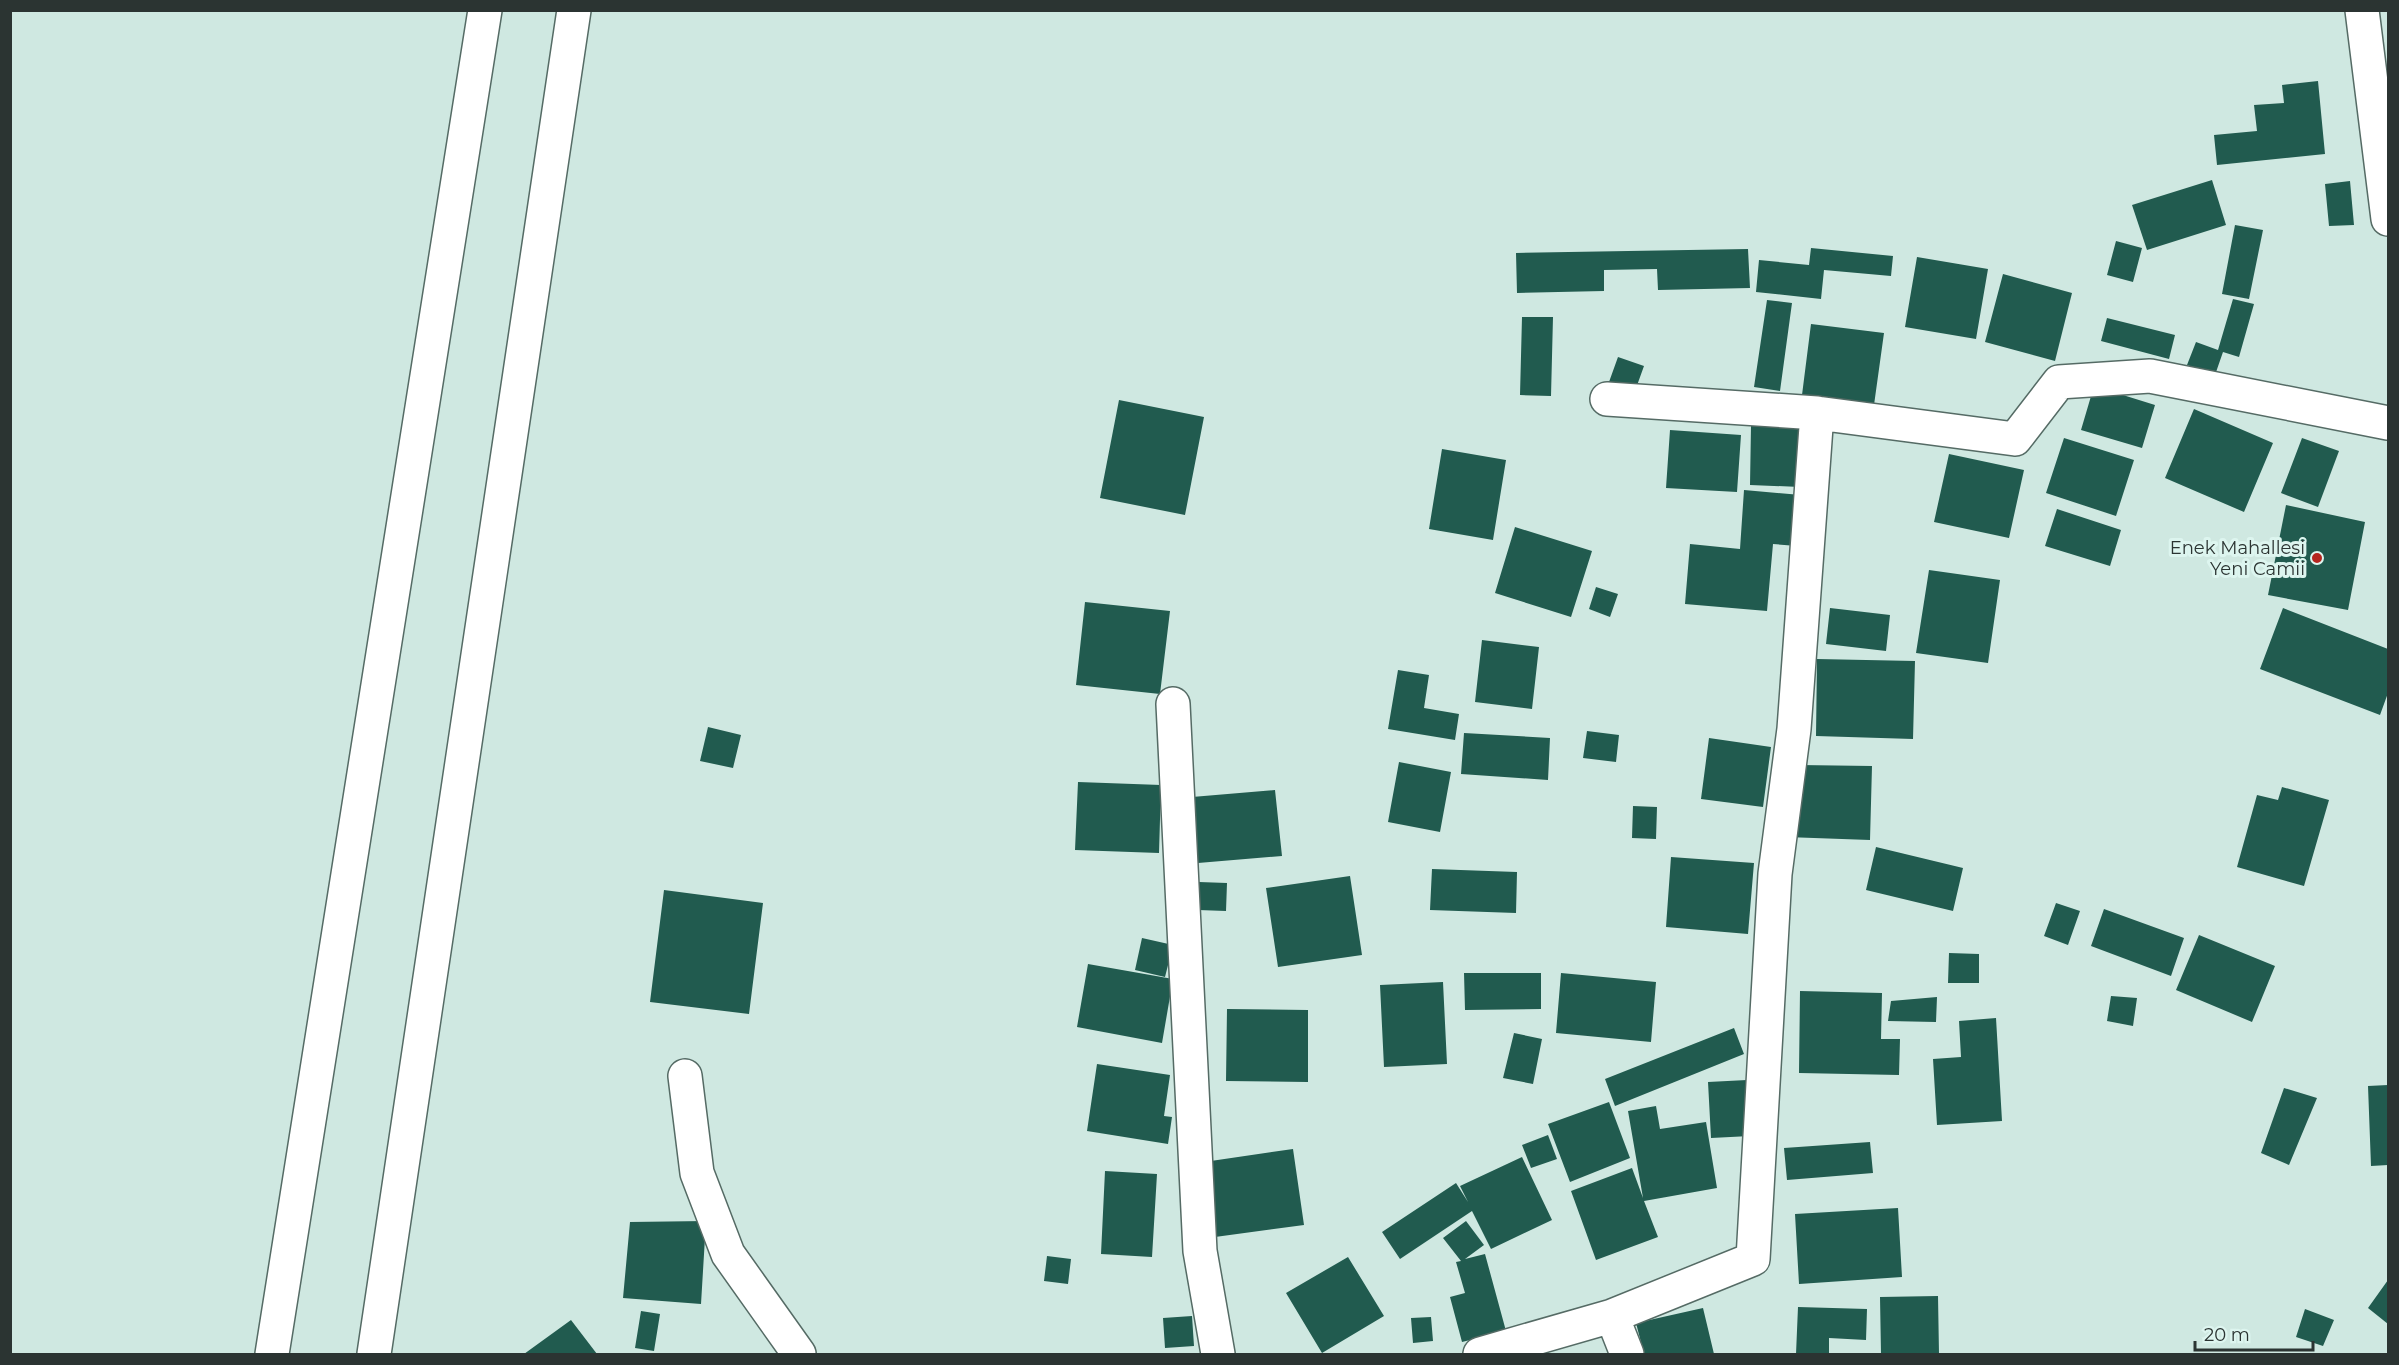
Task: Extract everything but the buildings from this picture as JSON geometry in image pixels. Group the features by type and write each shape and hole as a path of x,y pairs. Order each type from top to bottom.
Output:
{"street":[{"path":"272,1354 485,10"},
{"path":"374,1354 574,10"},
{"path":"2362,10 2381,92 2388,219"},
{"path":"1607,399 1817,413 2015,439 2059,382 2150,376 2388,423"},
{"path":"1480,1354 1611,1316 1753,1259 1775,874 1794,729 1817,413"},
{"path":"1173,704 1200,1251 1218,1354"},
{"path":"685,1076 698,1173 728,1254 799,1354"},
{"path":"1611,1316 1627,1354"}],"place":[{"name":"Enek Mahallesi Yeni Camii","path":"2317,558"}]}
